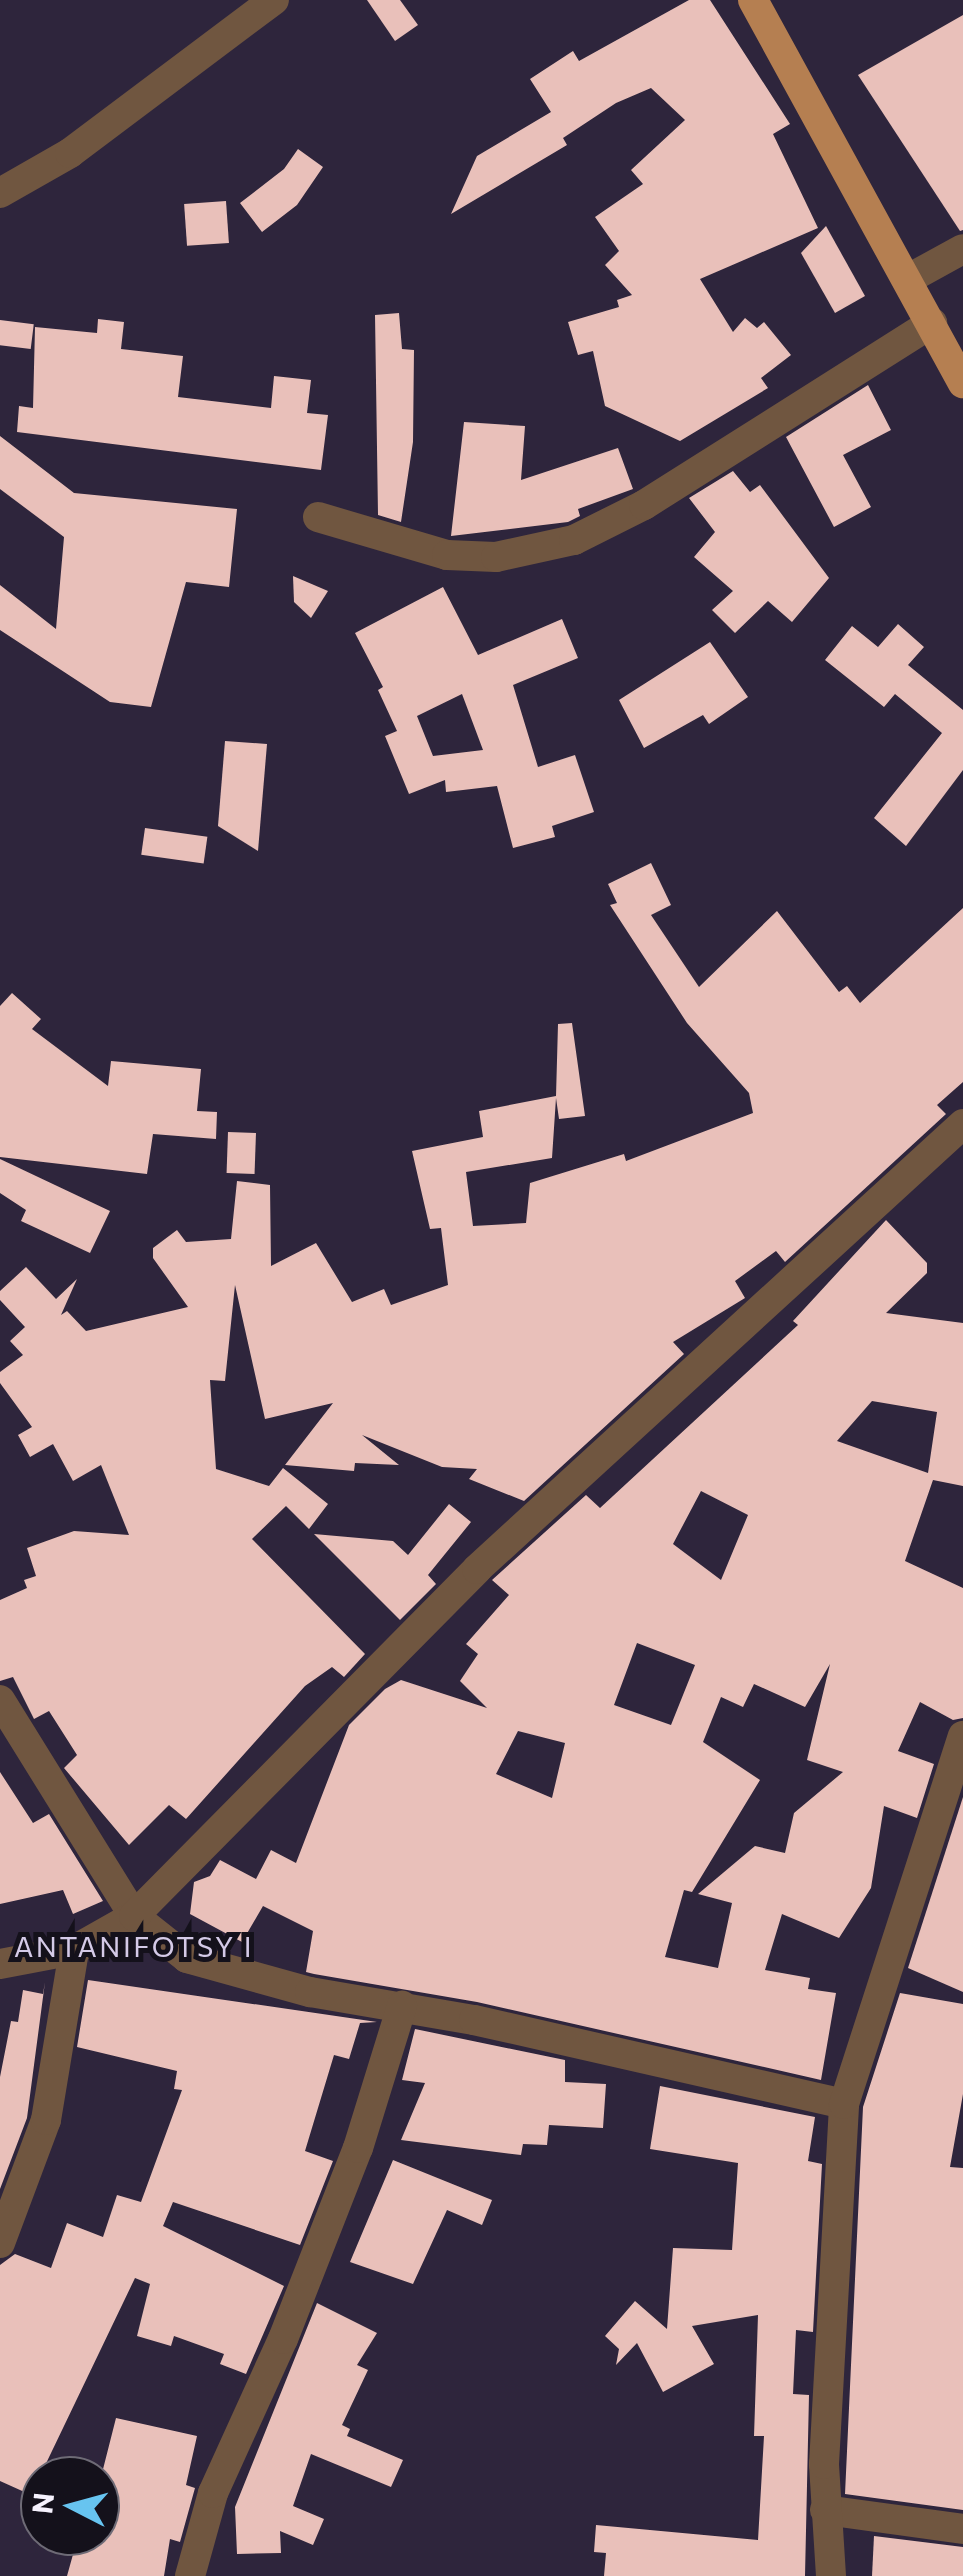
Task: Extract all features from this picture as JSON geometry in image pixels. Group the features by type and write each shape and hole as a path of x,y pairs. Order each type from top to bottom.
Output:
{"main road":[{"path":"753,0 910,278 963,383"}],"street":[{"path":"0,193 70,153 274,0"},
{"path":"910,278 963,250"},
{"path":"318,517 447,555 496,557 574,540 644,506 932,323"},
{"path":"0,1964 74,1950 134,1916 477,1568 963,1124"},
{"path":"0,1700 134,1916 186,1958 310,1992 402,2006 844,2104"},
{"path":"831,2576 825,2510 844,2104 963,1736"},
{"path":"0,2243 46,2120 74,1950"},
{"path":"190,2576 212,2494 283,2339 358,2148 402,2006"},
{"path":"825,2510 963,2529"}],"building":[{"path":"367,0 400,0 418,25 395,41"},
{"path":"689,0 710,0 790,124 773,134 818,228 700,279 733,332 745,318 757,328 764,322 791,355 761,378 768,388 680,441 605,406 593,351 578,355 568,322 619,307 617,300 632,295 605,265 619,251 595,217 643,184 631,170 685,120 651,88 616,103 563,138 567,145 451,214 477,156 551,112 530,79 573,51 579,61"},
{"path":"963,15 963,230 960,231 858,75"},
{"path":"298,149 323,167 297,205 262,232 240,203 284,169"},
{"path":"226,201 229,243 187,246 184,204"},
{"path":"826,226 865,296 835,313 801,253"},
{"path":"399,313 402,349 414,350 413,442 401,522 378,515 375,315"},
{"path":"98,319 124,322 121,349 183,356 178,397 271,408 274,376 311,380 307,413 328,415 321,470 17,432 19,406 33,408 35,327 97,333"},
{"path":"0,320 34,324 31,349 0,345"},
{"path":"868,385 891,430 843,455 871,507 834,527 786,437"},
{"path":"464,422 525,426 521,480 618,448 633,489 578,509 580,516 568,522 451,536"},
{"path":"0,436 74,493 237,509 229,587 186,582 151,707 110,702 0,630 0,585 56,629 64,537 0,489"},
{"path":"733,471 750,492 760,485 829,578 792,622 768,601 735,633 712,610 733,591 694,557 715,532 689,498"},
{"path":"293,576 328,591 311,618 294,602"},
{"path":"443,587 478,655 562,619 578,658 513,685 538,767 575,755 594,812 552,826 555,837 513,848 497,786 446,792 445,780 409,794 385,736 397,731 378,690 383,687 355,633","holes":["462,694 483,750 433,756 417,716"]},
{"path":"898,624 924,647 908,665 963,710 963,770 906,846 874,818 942,733 895,694 884,707 825,660 852,626 878,647"},
{"path":"710,642 748,697 709,724 703,715 644,748 619,700"},
{"path":"225,741 267,744 258,851 218,826"},
{"path":"145,828 207,837 204,864 141,855"},
{"path":"651,863 671,905 651,915 699,987 777,911 839,992 847,986 860,1003 963,908 963,1082 937,1105 946,1114 785,1262 776,1251 735,1281 745,1298 673,1342 684,1354 524,1501 469,1479 477,1469 442,1467 362,1435 399,1465 355,1463 354,1471 285,1465 333,1403 265,1419 235,1285 225,1381 210,1380 216,1469 269,1486 283,1468 328,1504 309,1529 286,1506 252,1539 365,1654 344,1677 332,1667 305,1686 186,1819 169,1805 129,1845 64,1768 77,1755 49,1711 34,1719 13,1677 0,1681 0,1600 27,1588 24,1580 36,1576 27,1548 74,1531 129,1535 101,1465 73,1481 53,1444 30,1457 18,1435 32,1427 0,1383 0,1372 23,1355 10,1341 25,1327 0,1300 0,1291 26,1267 56,1299 77,1279 61,1315 67,1311 86,1331 188,1307 153,1258 153,1248 177,1230 186,1242 231,1239 237,1181 270,1185 271,1266 316,1243 352,1302 384,1289 391,1305 448,1285 441,1228 430,1229 412,1151 483,1137 479,1111 556,1096 558,1024 572,1023 585,1116 559,1119 556,1098 552,1158 466,1172 473,1226 526,1223 530,1183 624,1154 626,1161 753,1113 749,1093 687,1023 610,905 617,903 608,884"},
{"path":"12,993 41,1019 32,1029 108,1086 111,1061 201,1069 197,1111 217,1112 216,1139 153,1134 147,1174 0,1157 0,1006"},
{"path":"228,1132 256,1133 255,1174 227,1173"},
{"path":"0,1159 110,1211 90,1253 21,1221 26,1210 0,1193"},
{"path":"886,1220 927,1263 927,1273 886,1313 963,1323 963,1486 933,1480 905,1561 963,1588 963,1718 953,1720 920,1702 898,1751 934,1764 917,1818 884,1806 871,1888 839,1938 782,1914 765,1970 810,1978 808,1989 836,1993 821,2080 477,2002 306,1972 313,1931 263,1906 242,1942 190,1914 194,1882 210,1876 220,1860 256,1879 271,1850 296,1863 349,1725 385,1689 401,1680 487,1708 460,1681 478,1654 466,1644 509,1595 492,1580 586,1495 600,1508 798,1325 793,1321","holes":["872,1401 937,1412 928,1473 837,1441","701,1491 748,1515 721,1580 673,1544","637,1643 695,1665 671,1725 614,1705","830,1664 807,1760 843,1772 794,1813 785,1853 755,1846 698,1894 732,1903 718,1968 665,1957 684,1890 692,1892 760,1780 703,1742 721,1697 743,1707 754,1684 805,1707","518,1731 565,1743 552,1798 496,1774"]},
{"path":"449,1504 471,1522 428,1575 436,1584 400,1620 314,1534 393,1541 408,1555"},
{"path":"0,1772 33,1823 49,1814 103,1901 73,1914 63,1890 0,1904"},
{"path":"963,1797 963,1992 908,1968"},
{"path":"88,1980 377,2022 360,2023 349,2059 334,2055 305,2151 333,2161 300,2245 173,2202 163,2226 284,2286 246,2374 220,2364 224,2354 174,2336 171,2346 137,2336 150,2284 135,2278 50,2456 20,2456 20,2490 0,2481 0,2265 15,2254 51,2268 67,2223 103,2237 117,2195 141,2202 182,2090 174,2089 177,2071 77,2047"},
{"path":"45,1982 27,2118 0,2189 0,2077 11,2021 18,2022 23,1990 43,1994"},
{"path":"900,1993 963,2004 963,2094 950,2167 963,2168 963,2510 845,2494 863,2107"},
{"path":"415,2029 565,2060 565,2082 606,2084 603,2128 549,2125 547,2145 523,2144 521,2155 401,2140 425,2083 402,2080"},
{"path":"660,2086 815,2117 808,2161 822,2164 813,2332 796,2330 793,2394 809,2395 805,2576 604,2576 606,2553 594,2552 596,2525 758,2540 764,2436 754,2436 758,2315 692,2326 714,2364 663,2392 637,2343 616,2365 619,2349 605,2336 635,2301 667,2329 673,2248 732,2250 738,2163 650,2149"},
{"path":"393,2160 492,2200 482,2225 447,2210 413,2284 350,2262"},
{"path":"317,2303 377,2333 357,2365 368,2370 342,2425 350,2429 347,2436 403,2460 391,2487 311,2454 293,2506 324,2519 313,2545 280,2531 281,2553 237,2554 235,2507"},
{"path":"116,2418 197,2436 186,2485 195,2488 180,2542 170,2539 164,2576 67,2576 73,2556 120,2556 120,2456 106,2456"},
{"path":"874,2536 963,2547 963,2576 872,2576"}],"district":[{"name":"ANTANIFOTSY I","path":"134,1946"}]}
